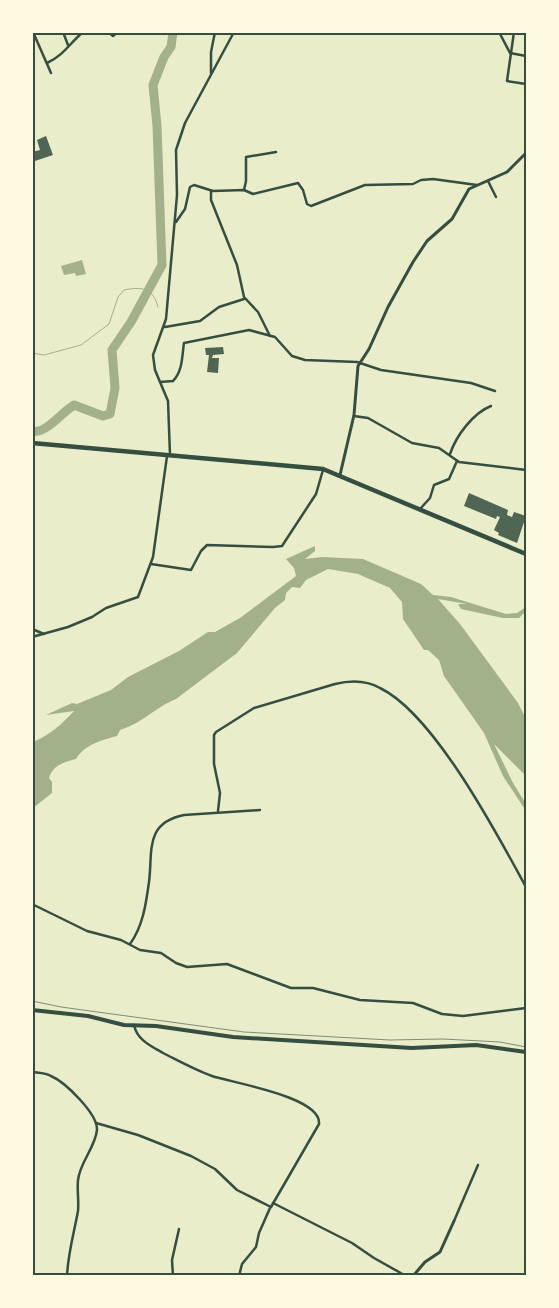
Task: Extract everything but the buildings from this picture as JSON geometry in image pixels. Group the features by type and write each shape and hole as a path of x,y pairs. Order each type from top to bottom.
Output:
{"highway":[{"path":"32,443 323,469 526,554"}],"main road":[{"path":"32,1010 81,1015 117,1024 239,1038 412,1048 476,1044 526,1052"}],"street":[{"path":"33,32 52,73"},
{"path":"63,32 68,46"},
{"path":"47,63 62,55 68,46 83,32"},
{"path":"108,32 112,36 118,32"},
{"path":"211,75 211,52 215,32"},
{"path":"32,637 74,626 106,608 137,598 151,564 168,455 168,401 152,355 165,327 175,223 177,141 234,32"},
{"path":"499,32 510,53"},
{"path":"514,32 507,81 526,84"},
{"path":"510,53 526,56"},
{"path":"244,190 246,157 276,152"},
{"path":"340,475 354,416 355,381 360,363 372,345 388,307 417,254 429,239 452,219 469,189 510,170 526,153"},
{"path":"175,223 185,208 192,186 211,191 244,190 255,194 298,184 303,190 307,204 310,206 365,185 413,184 421,180 433,179 478,185"},
{"path":"488,181 496,197"},
{"path":"211,191 210,200 236,265 244,299 258,312 270,336"},
{"path":"165,327 200,320 219,307 244,299"},
{"path":"160,382 174,381 177,378 185,342 246,330 277,338 291,355 298,359 360,363 381,370 471,383 495,391"},
{"path":"450,454 459,436 475,417 491,406"},
{"path":"354,416 368,418 412,444 436,447 450,454 457,461 526,470"},
{"path":"420,509 430,498 434,485 451,477 457,461"},
{"path":"151,564 191,570 200,551 207,545 273,548 282,546 316,494 323,469"},
{"path":"32,629 44,634"},
{"path":"218,811 220,794 214,764 214,735 216,732 258,707 335,684 354,681 368,683 386,691 416,716 454,766 526,887"},
{"path":"130,944 139,930 144,912 150,879 150,850 160,827 176,816 218,811 260,810"},
{"path":"32,904 81,929 130,944 140,950 161,953 176,963 187,967 227,964 291,988 313,988 365,1000 413,1002 442,1014 463,1016 526,1008"},
{"path":"134,1025 136,1034 145,1042 190,1067 220,1079 276,1093 315,1111 319,1119 319,1124 270,1207 256,1246 242,1264 239,1276"},
{"path":"32,1072 50,1075 56,1079 82,1101 96,1123 93,1143 78,1180 78,1210 69,1251 67,1276"},
{"path":"96,1123 138,1135 191,1156 219,1172 237,1190 270,1207"},
{"path":"413,1276 427,1260 439,1254 478,1165"},
{"path":"273,1203 357,1246 406,1276"},
{"path":"173,1276 173,1253 179,1229"}],"shaded area":[{"path":"82,260 86,274 76,276 75,273 64,275 61,266"},
{"path":"315,546 315,551 305,559 322,557 363,559 421,584 433,595 451,597 506,614 517,613 526,607 526,611 519,618 503,618 461,609 458,604 467,604 438,599 460,624 518,703 526,719 526,776 494,744 513,783 526,804 526,811 503,776 484,733 444,676 439,660 428,650 424,650 403,619 402,602 390,588 358,574 328,569 306,580 300,588 292,587 286,593 285,600 275,608 237,653 176,699 120,730 117,736 94,744 79,754 76,759 56,767 49,778 52,782 52,793 33,808 35,780 33,775 33,742 55,729 74,711 46,715 72,703 77,704 111,690 128,677 179,651 208,632 215,632 240,618 296,576 294,568 286,559"}],"waterway":[{"path":"32,431 42,430 74,405 103,416 110,414 115,388 112,350 131,322 162,265 157,126 153,85 164,57 171,47 173,32"},
{"path":"32,353 44,355 81,345 109,324 118,297 124,290 137,288 147,290 153,296 158,307"}],"railway":[{"path":"32,1001 61,1007 244,1032 390,1040 443,1039 500,1042 526,1047"}]}
